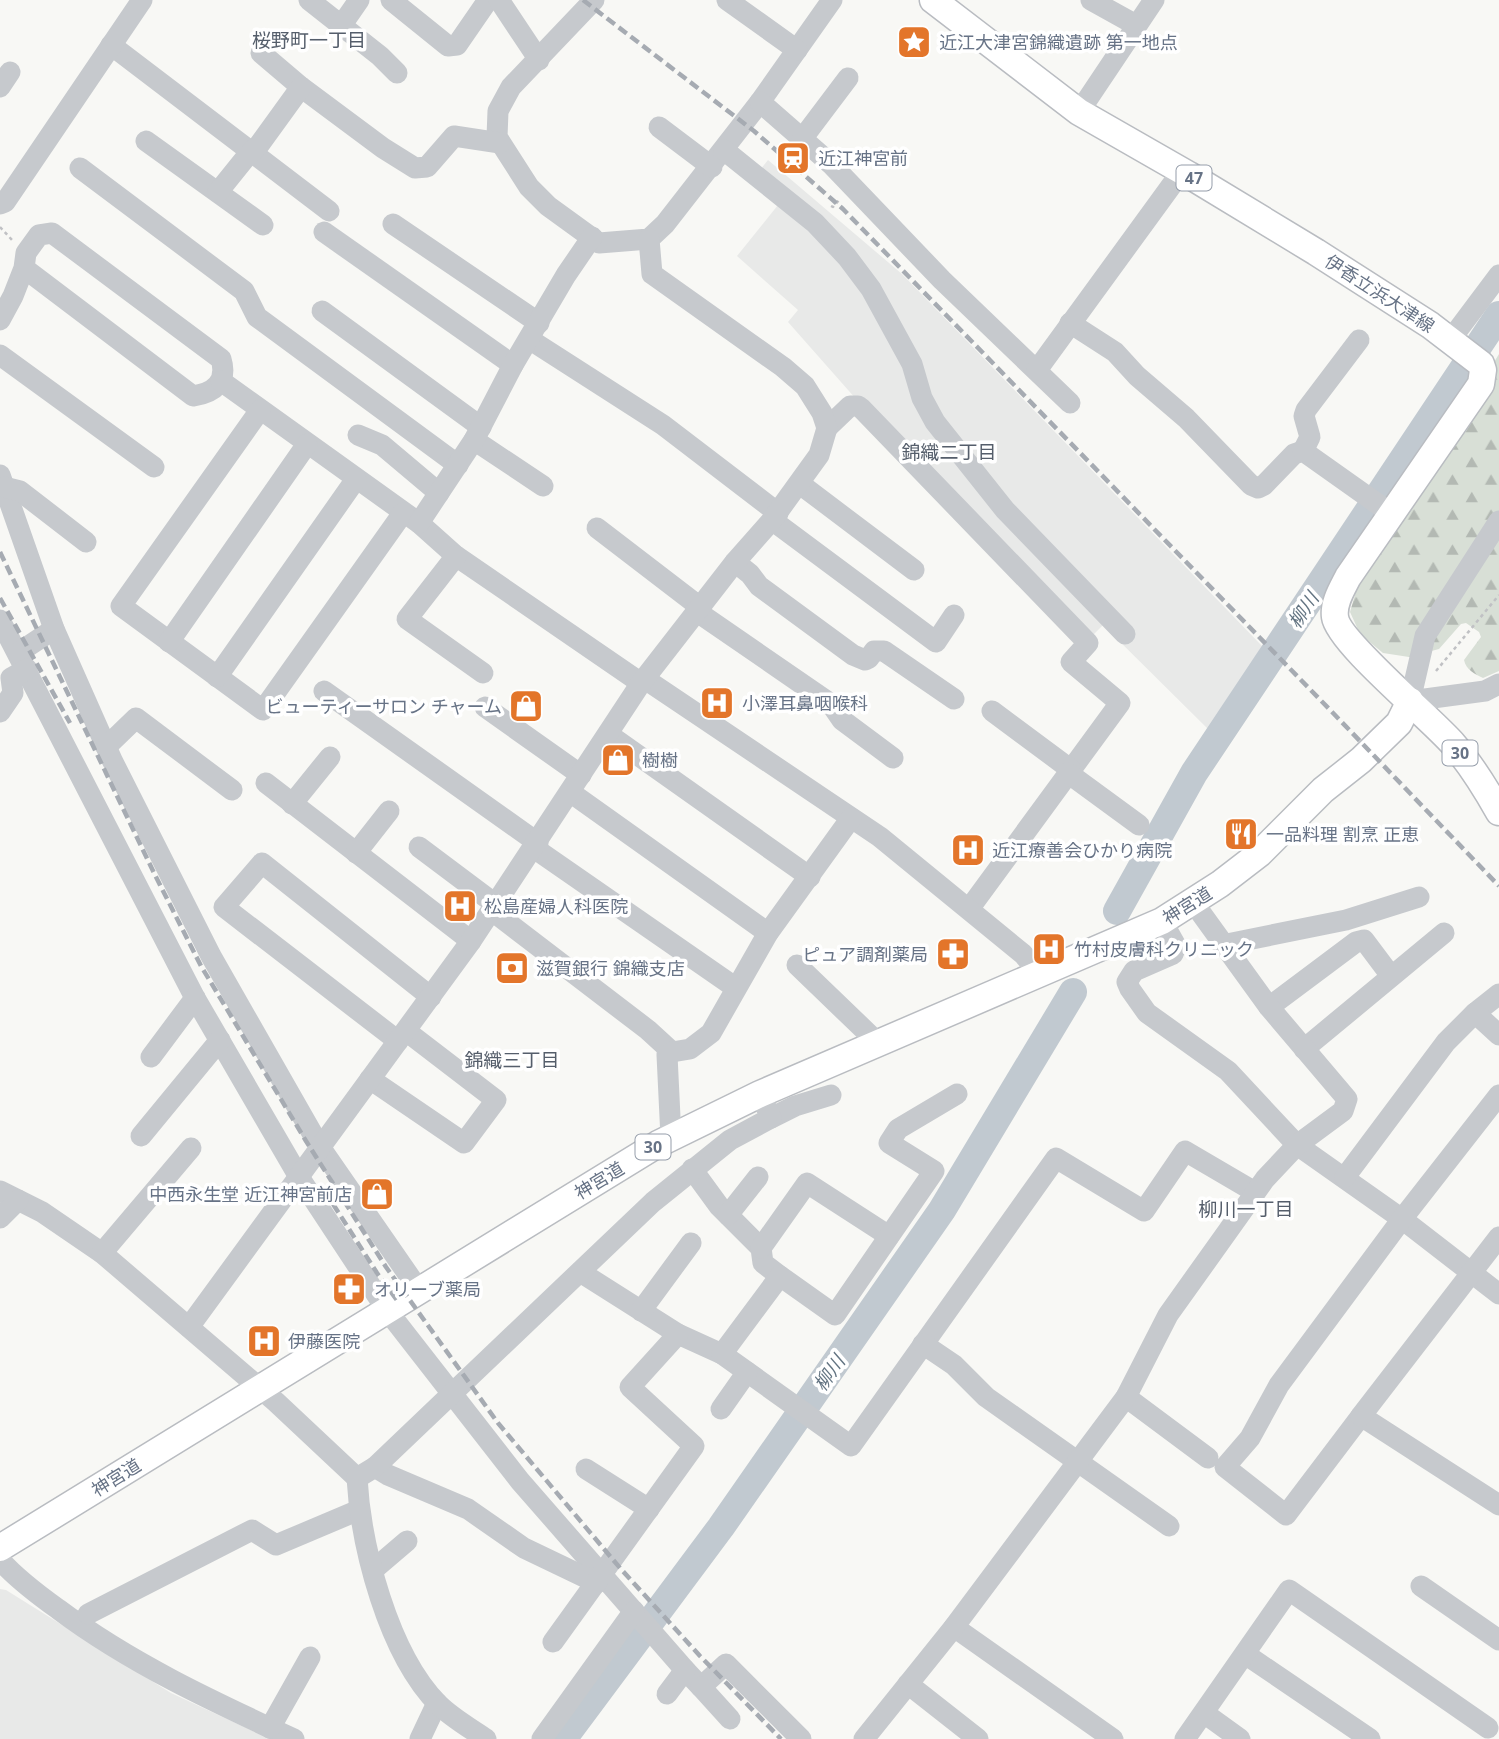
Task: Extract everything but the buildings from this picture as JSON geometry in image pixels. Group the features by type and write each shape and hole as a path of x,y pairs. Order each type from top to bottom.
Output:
{"main road":[{"name":"伊香立浜大津線","path":"933,0 1079,112 1316,252 1474,357"},
{"path":"1410,701 1354,648 1339,629 1335,617 1336,606 1349,577 1388,511 1481,384 1474,357"},
{"name":"神宮道","path":"0,1548 386,1309 671,1138 760,1094 1162,921 1252,860 1323,790 1329,776 1351,746 1387,710 1410,701"},
{"name":"30","path":"1410,701 1454,746 1499,812"}],"street":[{"path":"0,204 5,202 142,0"},
{"path":"309,0 380,56 397,73"},
{"path":"341,26 359,0"},
{"path":"391,0 448,46 457,45 488,0"},
{"path":"499,0 539,60"},
{"path":"594,0 511,87 503,99 496,124 500,143 529,187 548,206 599,243 649,239 665,225 712,167 832,0"},
{"path":"727,0 797,50"},
{"path":"1091,0 1136,25"},
{"path":"1079,112 1154,0"},
{"path":"111,45 330,211"},
{"path":"261,53 301,87 415,169 427,167 454,136 500,143"},
{"path":"802,139 848,78"},
{"path":"218,192 259,145 301,87"},
{"path":"760,102 831,164 942,280 1070,402"},
{"path":"659,127 712,167"},
{"path":"146,141 263,225"},
{"path":"724,150 815,223 848,257 872,289 912,364 922,398 935,422 1005,510 1125,634"},
{"path":"80,168 244,292 257,317 458,465"},
{"path":"1037,370 1182,171"},
{"path":"393,224 663,425 936,642 954,615"},
{"path":"324,232 513,365"},
{"path":"0,320 24,268 26,253 39,235 52,233 221,359 224,370 221,381 207,394 193,396 24,268"},
{"path":"260,410 121,606 263,710 411,518 439,493 478,434 513,365 566,275 592,237"},
{"path":"649,239 652,274 783,367 805,386 822,413 827,428"},
{"path":"1474,357 1499,275"},
{"path":"322,312 543,486"},
{"path":"1070,323 1115,352 1137,376 1186,418 1251,485 1258,488 1294,454 1303,451 1310,437 1304,416 1306,410 1359,340"},
{"path":"0,355 154,467"},
{"path":"221,381 411,518 456,556 893,847 1023,954 1040,974"},
{"path":"189,1327 471,942 643,681 735,562 800,484 819,455 827,428 850,406 862,409 1088,643 1071,662 1120,703 969,909"},
{"path":"358,435 382,445 439,493"},
{"path":"169,642 307,443"},
{"path":"1303,451 1388,511"},
{"path":"217,677 356,479"},
{"path":"2,481 20,491 86,542"},
{"path":"2,481 54,629 106,747 211,957 320,1147 419,1290"},
{"path":"800,484 914,570"},
{"path":"1499,521 1425,636 1410,701 1485,691 1499,684"},
{"path":"597,528 698,609 831,704 842,719 892,758"},
{"path":"456,556 407,619 483,673"},
{"path":"735,562 750,574 759,586 852,655 864,660 874,651 884,651 954,699"},
{"path":"0,620 14,667 195,998 299,1177 386,1309 520,1482 600,1579 634,1611 730,1719"},
{"path":"0,712 13,693 14,667 54,629"},
{"path":"324,691 736,989"},
{"path":"485,707 576,784 768,933"},
{"path":"992,711 1139,825"},
{"path":"106,747 136,718 232,790"},
{"path":"608,734 810,877"},
{"path":"292,804 330,757"},
{"path":"266,783 471,942"},
{"path":"356,853 389,811"},
{"path":"671,1138 667,1055 690,1049 711,1033 768,933 851,818"},
{"path":"419,847 672,1052"},
{"path":"370,1079 464,1143 496,1100 402,1036 224,907 262,863 431,997"},
{"path":"1222,945 1346,920 1419,897"},
{"path":"871,1737 908,1684 954,1627 1126,1397 1168,1315 1255,1192 1297,1145 1343,1111 1347,1100 1269,1007 1193,902"},
{"path":"1162,921 1176,946 1173,954 1134,971 1127,982 1147,1013 1228,1070 1297,1145 1402,1219 1499,1294"},
{"path":"1304,1049 1444,933"},
{"path":"1269,1007 1356,942 1364,940 1391,976"},
{"path":"797,965 878,1043"},
{"path":"1345,1177 1446,1042 1499,994"},
{"path":"151,1057 195,998"},
{"path":"1475,1013 1499,1035"},
{"path":"141,1136 220,1040"},
{"path":"760,1094 771,1118"},
{"path":"692,1169 719,1206 761,1248 763,1263 835,1315 934,1171 889,1143 898,1129 957,1094"},
{"path":"486,1739 436,1703 404,1654 385,1613 359,1510 366,1473 653,1202 692,1169 730,1140 771,1118 795,1106 831,1095"},
{"path":"1499,1095 1402,1219 1279,1385 1250,1438 1225,1467 1286,1515 1499,1237"},
{"path":"102,1253 191,1148"},
{"path":"580,1272 678,1334 722,1354 851,1446 1056,1158 1144,1211 1185,1152 1255,1192"},
{"path":"728,1215 758,1177"},
{"path":"761,1248 807,1182 889,1236"},
{"path":"0,1218 9,1195 41,1212 102,1253 260,1389 366,1473 388,1475 468,1509 524,1548 600,1579"},
{"path":"641,1311 691,1243"},
{"path":"722,1354 780,1276"},
{"path":"553,1642 694,1446 630,1387 678,1334"},
{"path":"923,1344 954,1366 986,1398 1169,1526"},
{"path":"721,1409 747,1372"},
{"path":"1126,1397 1209,1458"},
{"path":"1361,1416 1499,1505"},
{"path":"586,1469 649,1509"},
{"path":"88,1614 252,1530 276,1545 359,1510"},
{"path":"373,1570 407,1541"},
{"path":"0,1560 17,1579 131,1658 184,1687 294,1739"},
{"path":"1421,1586 1499,1640"},
{"path":"1185,1739 1289,1590 1490,1728"},
{"path":"542,1739 634,1611"},
{"path":"954,1627 1113,1739"},
{"path":"1245,1654 1370,1739"},
{"path":"270,1728 310,1657"},
{"path":"701,1687 726,1664 801,1739"},
{"path":"667,1694 685,1670"},
{"path":"908,1684 978,1739"},
{"path":"420,1739 436,1703"},
{"path":"1203,1713 1240,1739"}],"path":[{"path":"1410,701 1499,595"}],"shaded area":[{"path":"768,160 902,274 1262,646 1209,730 1103,625 1090,638 856,399 788,322 798,310 737,256 778,205 760,170"},
{"path":"0,1589 6,1590 171,1693 270,1739 0,1739"}],"green space":[{"path":"1499,354 1499,671 1483,678 1471,671 1464,660 1481,637 1479,632 1466,623 1461,624 1439,649 1409,657 1383,653 1360,634 1350,612 1357,588"}],"waterway":[{"name":"柳川","path":"1117,911 1194,773 1499,315"},
{"name":"柳川","path":"563,1739 721,1527 942,1210 1073,992"}],"railway":[{"path":"583,0 754,131 843,209 1499,886"},
{"path":"0,552 201,966 306,1141 386,1267 498,1423 620,1568 781,1739"},
{"path":"0,598 70,723"},
{"path":"333,1204 399,1303"}],"place":[{"name":"近江大津宮錦織遺跡 第一地点","path":"914,42"},
{"name":"近江神宮前","path":"793,158"},
{"name":"小澤耳鼻咽喉科","path":"717,703"},
{"name":"ビューティーサロン チャーム","path":"526,706"},
{"name":"樹樹","path":"618,760"},
{"name":"一品料理 割烹 正恵","path":"1241,834"},
{"name":"近江療善会ひかり病院","path":"968,850"},
{"name":"松島産婦人科医院","path":"460,906"},
{"name":"竹村皮膚科クリニック","path":"1049,949"},
{"name":"ピュア調剤薬局","path":"953,954"},
{"name":"滋賀銀行 錦織支店","path":"512,968"},
{"name":"中西永生堂 近江神宮前店","path":"377,1194"},
{"name":"オリーブ薬局","path":"349,1289"},
{"name":"伊藤医院","path":"264,1341"}],"district":[{"name":"桜野町一丁目","path":"309,40"},
{"name":"錦織二丁目","path":"949,452"},
{"name":"錦織三丁目","path":"512,1060"},
{"name":"柳川一丁目","path":"1246,1209"}]}
